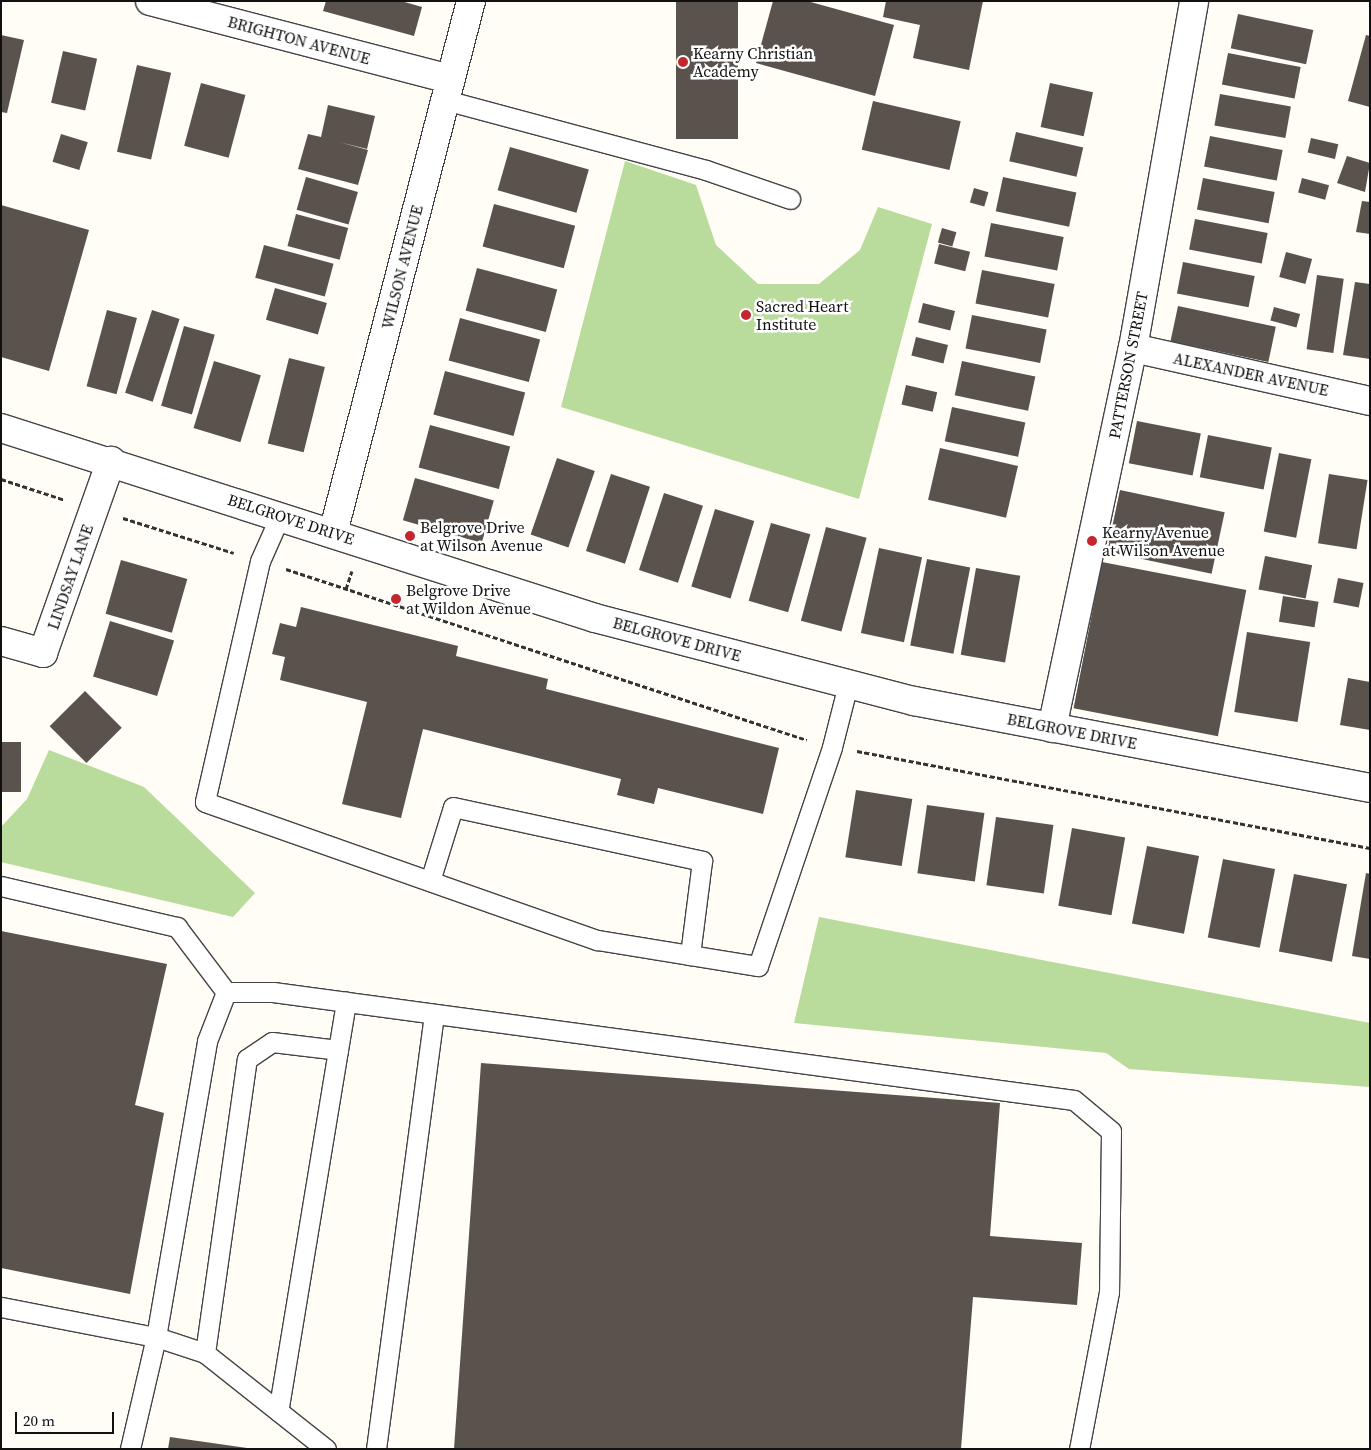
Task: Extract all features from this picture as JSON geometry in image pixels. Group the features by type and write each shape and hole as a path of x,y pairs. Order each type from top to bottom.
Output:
{"street":[{"name":"BRIGHTON AVENUE","path":"150,1 447,89"},
{"name":"WILSON AVENUE","path":"333,533 470,1"},
{"name":"PATTERSON STREET","path":"1052,728 1132,348 1194,1"},
{"name":"ALEXANDER AVENUE","path":"1132,348 1370,400"},
{"name":"BELGROVE DRIVE","path":"1,428 111,461 595,618 848,684 1052,728 1370,788"},
{"name":"LINDSAY LANE","path":"1,641 43,653 111,461"}],"lane":[{"path":"447,89 706,170 790,199"},
{"path":"280,516 260,561 205,802 597,940 758,966 832,746 848,684"},
{"path":"430,881 452,807 702,860 690,955"},
{"path":"1,886 177,927 226,992"},
{"path":"226,992 273,992 1074,1100 1111,1130 1109,1292 1078,1449"},
{"path":"130,1449 156,1337 207,1041 226,992"},
{"path":"278,1411 346,1002"},
{"path":"376,1449 434,1014"},
{"path":"204,1353 247,1058 272,1042 338,1050"},
{"path":"1,1307 156,1337 204,1353 326,1449"}],"path":[{"path":"1,480 260,561 832,746 1370,848"}],"green space":[{"path":"625,161 696,185 716,245 758,284 819,284 860,250 878,207 932,224 859,499 561,407"},
{"path":"49,750 144,787 255,893 233,917 1,862 1,827 27,799"},
{"path":"819,917 1370,1023 1370,1087 1129,1069 1106,1053 794,1023"}],"building":[{"path":"326,1 401,1 422,7 414,36 323,11"},
{"path":"676,1 738,1 738,139 676,139"},
{"path":"773,1 807,1 894,25 875,96 756,63"},
{"path":"886,1 983,1 969,70 913,58 920,25 883,17"},
{"path":"1238,14 1313,30 1306,64 1231,48"},
{"path":"1,35 24,40 7,113 1,112"},
{"path":"1366,35 1370,36 1370,107 1348,101"},
{"path":"63,51 97,59 85,111 51,103"},
{"path":"1228,53 1301,67 1295,99 1222,84"},
{"path":"137,65 171,73 151,160 117,152"},
{"path":"201,83 245,95 229,158 184,146"},
{"path":"1050,83 1093,92 1084,136 1041,127"},
{"path":"1220,94 1291,107 1285,138 1214,126"},
{"path":"873,101 961,121 949,170 862,150"},
{"path":"328,105 375,116 367,149 339,142 368,150 358,185 298,169 308,134 321,137"},
{"path":"1016,132 1083,148 1076,177 1009,161"},
{"path":"61,134 88,142 79,170 53,162"},
{"path":"1210,136 1283,150 1277,181 1204,166"},
{"path":"1311,138 1338,144 1335,159 1308,153"},
{"path":"510,147 589,170 576,213 498,190"},
{"path":"1347,156 1370,163 1365,192 1337,183"},
{"path":"306,177 358,192 349,225 297,210"},
{"path":"1003,177 1076,193 1069,227 996,211"},
{"path":"1203,178 1275,192 1269,223 1197,209"},
{"path":"1302,178 1329,185 1325,200 1298,192"},
{"path":"974,188 988,192 984,207 970,202"},
{"path":"1362,201 1370,202 1370,234 1356,232"},
{"path":"494,204 575,226 564,268 483,247"},
{"path":"1,205 89,230 49,371 1,357"},
{"path":"296,214 348,228 340,260 287,246"},
{"path":"1195,219 1268,233 1262,264 1189,249"},
{"path":"991,223 1064,237 1057,270 985,256"},
{"path":"942,228 956,232 952,247 938,242"},
{"path":"939,244 970,252 965,271 934,263"},
{"path":"264,245 334,264 325,296 255,278"},
{"path":"1286,252 1312,259 1305,284 1279,277"},
{"path":"1183,262 1255,276 1249,307 1177,293"},
{"path":"477,268 557,289 546,332 466,311"},
{"path":"982,270 1055,284 1048,317 976,303"},
{"path":"1317,275 1344,279 1333,353 1307,349"},
{"path":"1355,282 1370,284 1370,359 1343,355"},
{"path":"275,288 327,303 318,335 266,320"},
{"path":"923,303 955,311 950,330 918,322"},
{"path":"1178,306 1276,327 1268,362 1171,341"},
{"path":"1274,307 1300,314 1296,328 1270,321"},
{"path":"107,310 137,318 116,394 87,386"},
{"path":"152,310 180,319 153,402 125,393"},
{"path":"972,315 1047,330 1040,363 966,348"},
{"path":"460,318 540,339 529,382 449,361"},
{"path":"184,326 215,335 192,415 161,406"},
{"path":"916,337 948,345 943,363 911,355"},
{"path":"289,358 325,367 304,452 268,443"},
{"path":"214,361 261,375 240,442 194,428"},
{"path":"962,361 1035,377 1028,411 955,395"},
{"path":"445,371 525,392 514,436 433,414"},
{"path":"906,385 937,392 933,412 902,404"},
{"path":"952,407 1025,423 1018,457 945,441"},
{"path":"1137,421 1201,433 1193,476 1129,463"},
{"path":"430,425 510,446 499,489 419,468"},
{"path":"1208,435 1272,447 1264,490 1200,477"},
{"path":"940,448 1018,466 1006,518 928,500"},
{"path":"1279,453 1311,459 1296,538 1264,532"},
{"path":"557,458 595,471 568,548 531,535"},
{"path":"611,474 650,487 625,564 586,551"},
{"path":"1329,474 1368,480 1357,549 1318,543"},
{"path":"415,478 494,501 482,543 403,520"},
{"path":"1120,490 1225,512 1212,574 1107,552"},
{"path":"664,493 703,506 678,583 639,570"},
{"path":"715,509 754,521 731,598 691,586"},
{"path":"771,523 810,534 788,612 749,601"},
{"path":"826,527 867,538 841,632 801,621"},
{"path":"879,548 922,557 904,642 861,633"},
{"path":"1265,556 1312,565 1306,599 1259,589"},
{"path":"927,559 970,567 953,654 910,645"},
{"path":"121,560 187,579 172,633 106,614"},
{"path":"1102,562 1246,590 1218,736 1074,708"},
{"path":"976,568 1020,576 1005,662 961,655"},
{"path":"1338,578 1364,583 1359,608 1333,603"},
{"path":"1283,596 1319,602 1314,627 1279,622"},
{"path":"301,607 458,646 456,656 548,679 546,689 779,748 763,814 658,788 654,804 617,795 621,779 423,729 401,818 342,804 367,702 280,680 285,657 272,654 280,623 296,627"},
{"path":"110,621 174,641 157,696 93,676"},
{"path":"1247,632 1310,642 1298,722 1234,712"},
{"path":"1348,678 1370,682 1370,730 1340,725"},
{"path":"85,691 122,728 86,763 50,726"},
{"path":"1,742 21,742 21,792 1,792"},
{"path":"856,790 912,799 902,866 845,857"},
{"path":"927,805 984,813 975,881 917,873"},
{"path":"996,817 1053,825 1044,893 986,885"},
{"path":"1072,828 1125,837 1111,915 1058,906"},
{"path":"1147,846 1199,856 1184,934 1132,924"},
{"path":"1223,859 1275,869 1260,948 1208,938"},
{"path":"1366,873 1370,874 1370,959 1352,956"},
{"path":"1294,874 1347,884 1332,962 1279,952"},
{"path":"1,931 167,964 135,1105 164,1113 130,1294 1,1268"},
{"path":"481,1063 1000,1103 990,1236 1082,1243 1077,1305 973,1297 961,1449 454,1449"},
{"path":"170,1437 247,1448 247,1449 168,1449"}],"place":[{"name":"Kearny Christian Academy","path":"683,62"},
{"name":"Sacred Heart Institute","path":"746,315"},
{"name":"Belgrove Drive at Wilson Avenue","path":"410,536"},
{"name":"Kearny Avenue at Wilson Avenue","path":"1092,541"},
{"name":"Belgrove Drive at Wildon Avenue","path":"396,599"}]}
